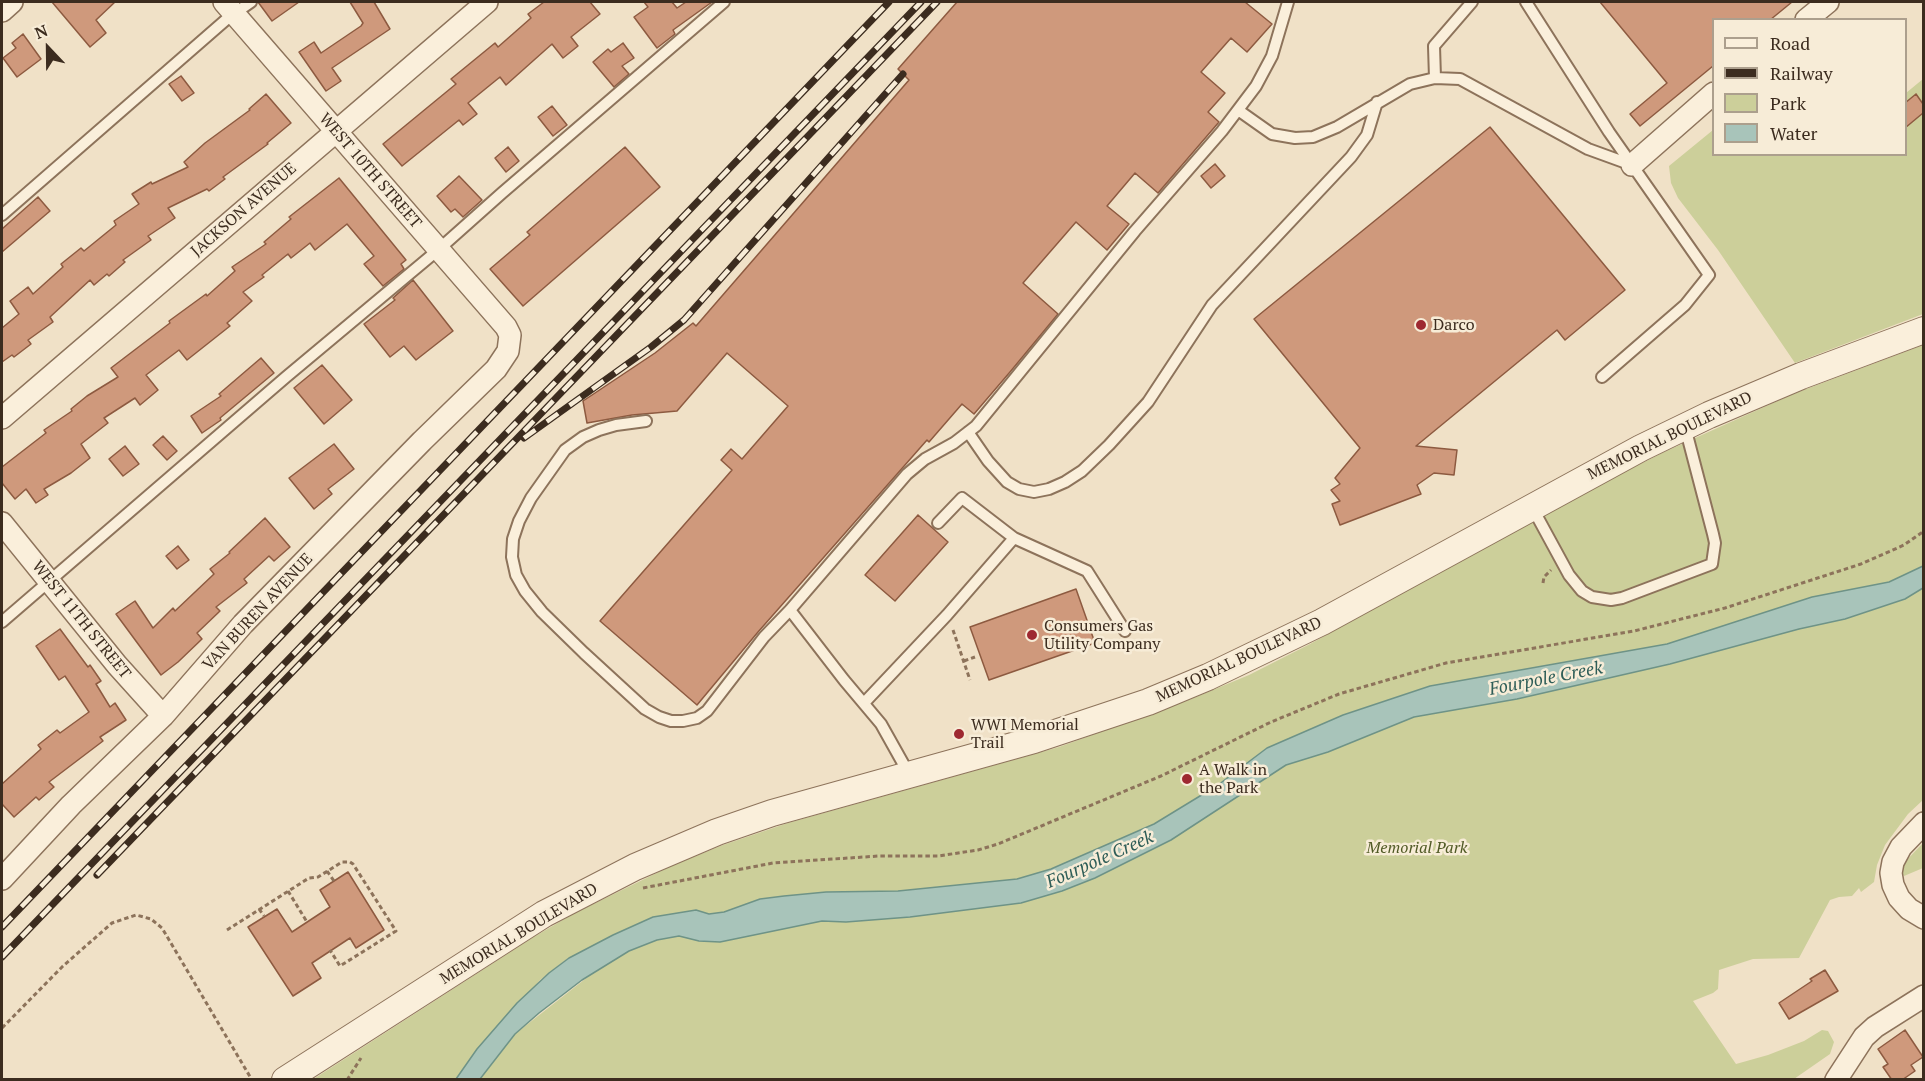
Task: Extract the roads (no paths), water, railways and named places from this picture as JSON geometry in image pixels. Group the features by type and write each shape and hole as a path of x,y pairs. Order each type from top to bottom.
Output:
{"street":[{"path":"2,11 12,2"},
{"name":"JACKSON AVENUE","path":"2,418 487,2"},
{"path":"1808,18 1828,2"},
{"name":"WEST 10TH STREET","path":"236,5 336,132 506,327 510,334 510,342"},
{"path":"1632,165 1712,94"},
{"name":"MEMORIAL BOULEVARD","path":"285,1080 544,914 635,867 717,832 772,813 1091,723 1208,677 1322,622 1641,448 1801,376 1923,330"},
{"name":"VAN BUREN AVENUE","path":"2,879 71,806 163,716 243,624 414,449 496,369 504,360 510,342"},
{"name":"WEST 11TH STREET","path":"2,524 163,716"},
{"path":"1923,823 1901,847 1893,862 1891,873 1899,898 1909,909 1923,918"},
{"path":"1836,1080 1864,1037 1923,996"}],"lane":[{"path":"2,622 286,377 438,250 724,2"},
{"path":"646,421 616,425 582,437 565,450 553,464 519,521 513,539 512,557 516,575 525,591 542,612 645,709 671,721 683,721 707,711 764,637 907,474 925,459 954,443 976,426 1135,231 1222,131 1256,86 1272,56 1288,2"},
{"path":"1435,78 1434,46 1472,2"},
{"path":"1526,2 1609,132 1708,275 1685,305 1602,377"},
{"path":"2,215 236,5"},
{"path":"1238,110 1272,134 1295,138 1313,137 1337,127 1410,84 1435,78 1460,80 1588,149 1632,165"},
{"path":"968,432 988,461 1007,482 1019,489 1034,492 1049,489 1082,471 1148,402 1212,305 1351,157 1367,135 1377,102"},
{"path":"1531,506 1569,575 1582,591 1592,597 1611,600 1622,598 1712,564 1713,534 1685,427"},
{"path":"938,523 962,498 1014,538 1087,571 1125,631"},
{"path":"864,703 1014,538"},
{"path":"790,610 888,734 909,774"}],"water":[{"name":"Fourpole Creek","path":"1923,566 1923,588 1905,599 1845,619 1670,664 1517,699 1414,717 1328,752 1286,765 1171,840 1095,878 1062,891 1021,903 910,917 846,922 822,921 720,942 699,941 679,936 657,940 629,951 582,980 539,1013 515,1034 480,1079 456,1079 477,1049 517,1003 549,973 569,958 653,917 696,910 709,914 724,912 760,899 784,896 826,892 898,891 1017,879 1051,869 1154,824 1218,785 1267,748 1343,715 1430,686 1667,644 1812,597 1889,582"}],"railway":[{"path":"2,927 889,2"},
{"path":"2,957 921,2"},
{"path":"97,875 937,2"},
{"path":"524,438 651,347 684,320 903,74"}],"place":[{"name":"Darco","path":"1421,325"},
{"name":"Consumers Gas Utility Company","path":"1032,635"},
{"name":"WWI Memorial Trail","path":"959,734"},
{"name":"A Walk in the Park","path":"1187,779"}],"park label":[{"name":"Memorial Park","path":"1417,848"}]}
